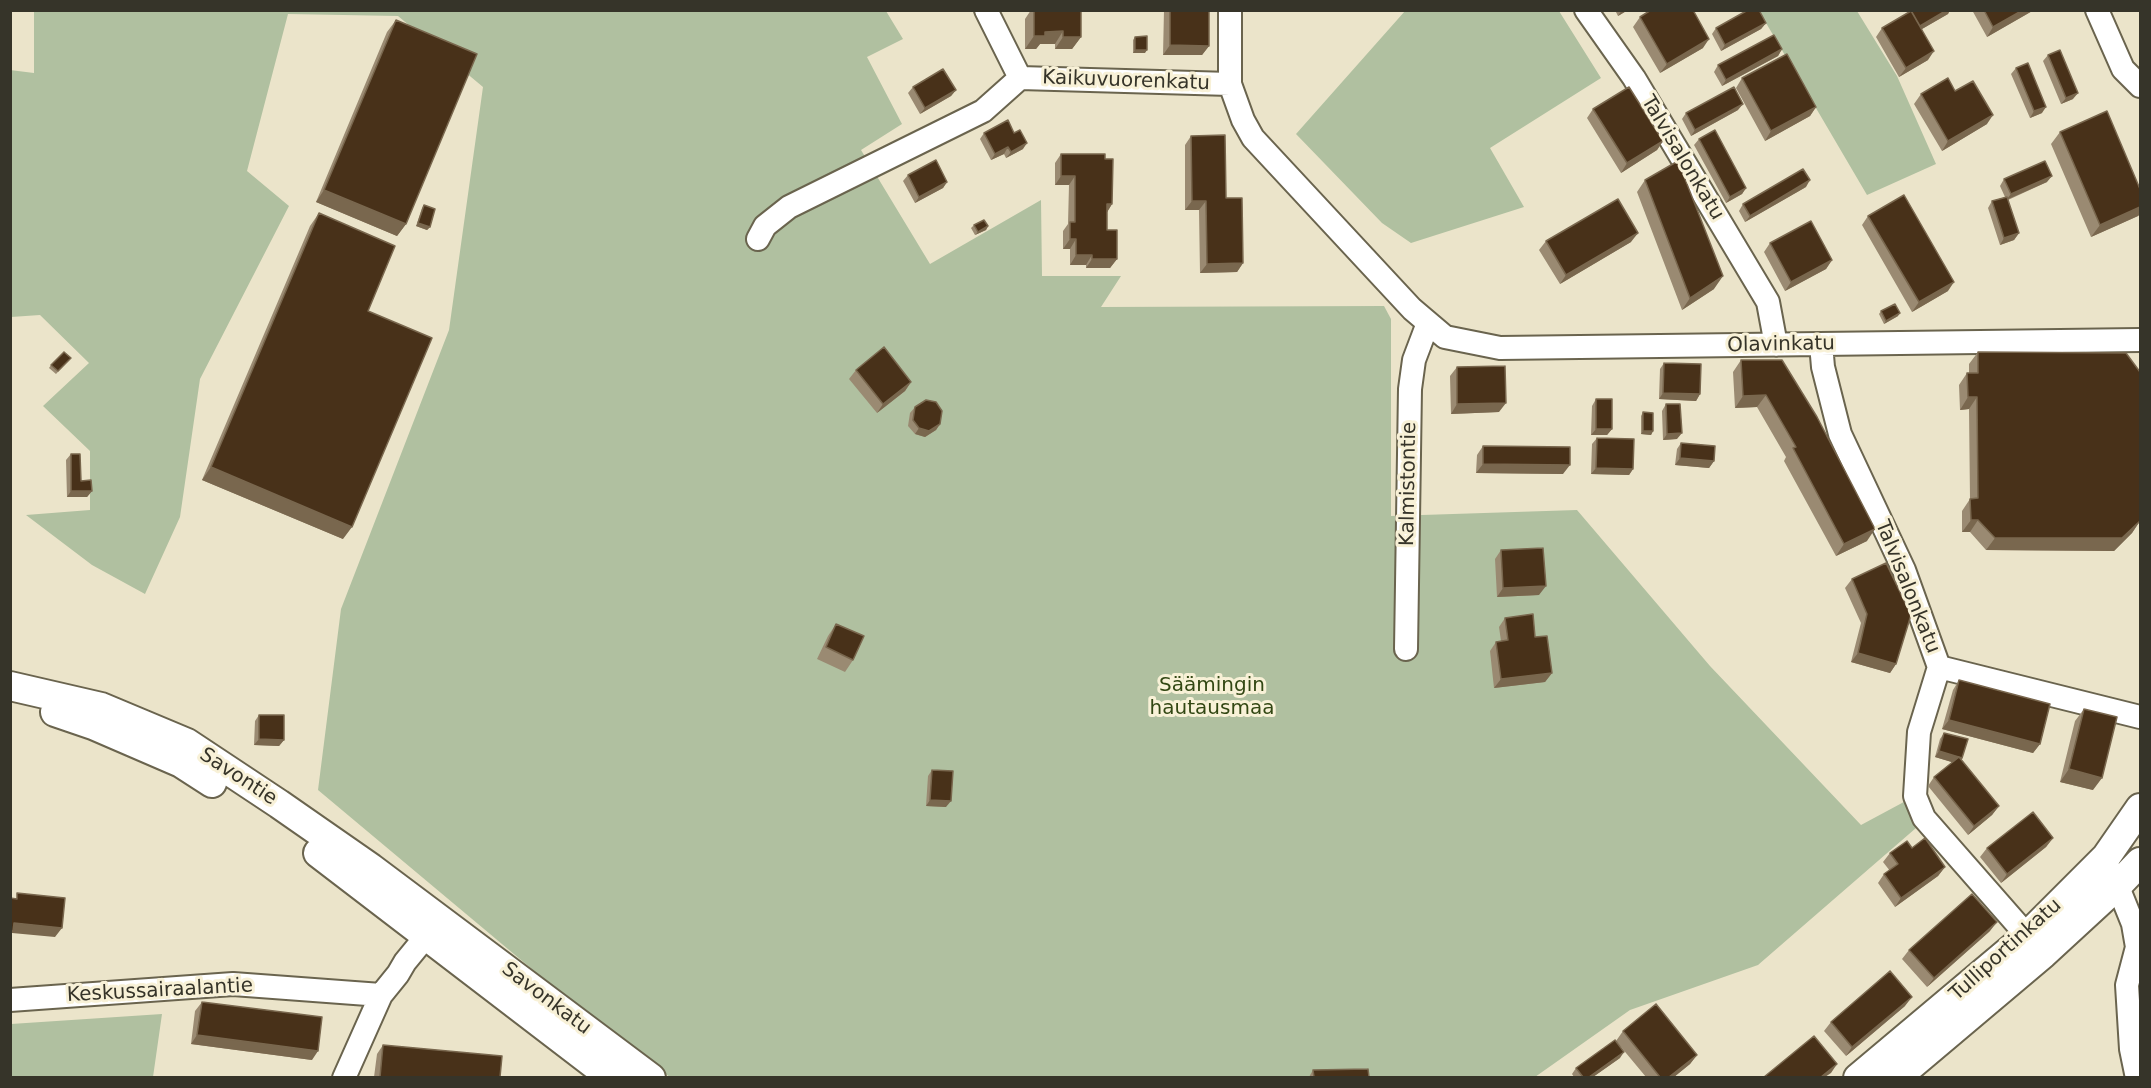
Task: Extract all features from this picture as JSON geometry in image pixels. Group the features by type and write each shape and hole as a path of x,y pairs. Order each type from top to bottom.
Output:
{"main road":[{"name":"Savontie","path":"10,686 100,706 186,743 279,804 434,929"},
{"name":"Savontie","path":"10,697 93,725 181,763 434,929"},
{"name":"Tulliportinkatu","path":"1896,1077 2035,945 2106,856 2140,808"},
{"name":"Tulliportinkatu","path":"1858,1077 2118,885 2140,862"},
{"name":"Savonkatu","path":"434,929 612,1077"},
{"name":"Savonkatu","path":"434,929 651,1077"}],"street":[{"path":"986,10 1020,78"},
{"path":"1230,10 1230,84"},
{"name":"Talvisalonkatu","path":"1587,10 1634,78 1768,302 1776,345"},
{"path":"2097,10 2123,69 2140,86"},
{"name":"Kaikuvuorenkatu","path":"758,239 765,226 789,207 983,111 1020,78 1230,84 1243,120 1253,138 1412,309 1428,323"},
{"name":"Olavinkatu","path":"1428,323 1445,337 1500,348 2140,340"},
{"name":"Kalmistontie","path":"1406,649 1410,389 1414,360 1428,323"},
{"name":"Talvisalonkatu","path":"1821,344 1823,367 1840,434 1904,570 1939,668 2140,717"},
{"path":"1939,668 1919,732 1915,796 1924,818 2035,945"},
{"path":"2106,856 2133,924 2137,947 2127,985 2131,1049 2137,1077"},
{"path":"344,1077 381,995 405,962 434,929"},
{"name":"Keskussairaalantie","path":"10,1000 232,984 381,995"}],"green space":[{"name":"Säämingin hautausmaa","path":"34,11 886,11 903,39 867,57 902,124 861,150 930,264 1041,200 1042,276 1121,276 1101,307 1384,306 1391,319 1391,516 1577,510 1710,666 1861,825 1915,796 1924,818 1916,828 1758,965 1630,1010 1535,1077 670,1077 619,1042 318,790 341,609 449,330 483,87 398,16 288,14 247,171 289,206 200,379 180,517 145,594 92,565 26,515 90,510 90,451 43,406 89,363 40,315 11,317 10,70 34,73"},
{"path":"1405,11 1559,11 1601,78 1490,148 1524,207 1411,243 1382,223 1296,134"},
{"path":"1759,11 1857,11 1897,76 1936,164 1867,195"},
{"path":"162,1014 153,1077 11,1077 11,1024"}],"building":[{"path":"1034,10 1081,10 1081,37 1063,37 1063,31 1045,32 1045,36 1034,36"},
{"path":"1170,10 1209,10 1209,46 1170,45"},
{"path":"1651,10 1693,10 1709,39 1667,64 1640,17"},
{"path":"1748,10 1759,10 1766,23 1725,45 1716,28"},
{"path":"1914,10 1947,10 1920,26 1912,12"},
{"path":"1984,10 2023,10 1993,27"},
{"path":"1911,11 1934,51 1906,68 1882,28"},
{"path":"396,20 477,54 406,224 324,190"},
{"path":"1774,35 1782,49 1726,80 1718,65"},
{"path":"1147,36 1147,50 1135,50 1135,37"},
{"path":"2060,50 2078,93 2066,98 2048,55"},
{"path":"1787,54 1816,107 1771,131 1742,78"},
{"path":"2028,63 2046,107 2034,111 2016,68"},
{"path":"943,69 956,90 925,108 913,87"},
{"path":"1948,78 1955,91 1973,81 1993,115 1948,141 1921,94"},
{"path":"1629,87 1663,141 1627,163 1593,109"},
{"path":"1734,87 1743,104 1695,130 1686,113"},
{"path":"2107,111 2140,189 2140,207 2100,225 2060,132"},
{"path":"1008,120 1014,133 1020,130 1027,143 1011,152 1008,147 995,154 984,133"},
{"path":"1715,130 1746,188 1730,197 1699,139"},
{"path":"1225,135 1226,198 1242,198 1243,263 1207,264 1206,201 1192,201 1191,136"},
{"path":"1061,154 1105,154 1105,159 1113,159 1112,204 1107,204 1107,230 1117,230 1117,259 1092,259 1092,255 1076,255 1076,239 1070,239 1070,222 1075,222 1075,176 1061,176"},
{"path":"936,160 947,182 919,197 908,175"},
{"path":"1678,161 1723,276 1690,298 1645,180"},
{"path":"2045,161 2052,176 2011,194 2004,179"},
{"path":"1803,169 1810,180 1750,216 1743,204"},
{"path":"1904,195 1954,282 1919,302 1868,216"},
{"path":"2007,197 2019,233 2004,238 1992,201"},
{"path":"1618,199 1638,233 1566,275 1546,241"},
{"path":"424,205 435,209 430,227 418,223"},
{"path":"319,213 395,246 368,311 432,338 352,527 211,467"},
{"path":"984,220 988,226 978,232 974,225"},
{"path":"1811,221 1832,260 1791,282 1770,243"},
{"path":"1895,304 1900,313 1886,321 1881,311"},
{"path":"884,347 911,382 883,404 856,370"},
{"path":"64,352 71,358 58,371 51,365"},
{"path":"1978,352 2126,353 2140,372 2140,521 2122,538 1995,538 1978,520 1971,520 1970,499 1978,498 1977,397 1968,397 1967,373 1978,373"},
{"path":"1741,360 1782,360 1817,417 1875,529 1844,544 1793,448 1796,447 1766,395 1743,396"},
{"path":"1664,363 1701,364 1700,394 1663,393"},
{"path":"1505,366 1506,403 1457,404 1457,367"},
{"path":"1596,399 1612,399 1612,429 1596,429"},
{"path":"926,400 936,402 942,411 940,424 929,431 919,428 913,420 915,407"},
{"path":"1666,404 1680,404 1682,433 1667,434"},
{"path":"1643,412 1653,413 1653,431 1643,431"},
{"path":"1597,438 1634,439 1633,469 1596,468"},
{"path":"1681,443 1715,446 1714,461 1680,458"},
{"path":"1483,446 1570,447 1570,465 1483,464"},
{"path":"71,454 80,454 81,481 91,480 92,491 71,491"},
{"path":"1543,548 1546,586 1503,588 1501,550"},
{"path":"1886,563 1911,615 1896,664 1858,653 1867,614 1852,579"},
{"path":"1533,614 1535,637 1547,636 1552,673 1501,679 1496,642 1508,640 1505,618"},
{"path":"836,624 864,636 853,660 826,647"},
{"path":"1959,680 2050,704 2040,744 1949,720"},
{"path":"2084,709 2117,717 2102,778 2069,769"},
{"path":"259,715 284,715 284,740 259,739"},
{"path":"1944,733 1968,739 1962,758 1939,751"},
{"path":"1959,757 1999,806 1974,826 1934,777"},
{"path":"932,770 953,771 951,801 930,800"},
{"path":"2033,812 2053,838 2007,874 1987,848"},
{"path":"1925,838 1945,867 1901,898 1884,874 1898,864 1890,853 1907,841 1912,848"},
{"path":"17,893 65,898 62,928 14,923 13,931 10,931 10,898 17,899"},
{"path":"1972,894 1997,922 1934,978 1909,950"},
{"path":"1890,971 1912,997 1852,1047 1831,1022"},
{"path":"202,1002 322,1017 318,1051 197,1035"},
{"path":"1656,1004 1697,1055 1669,1077 1660,1077 1623,1031"},
{"path":"1814,1036 1837,1064 1821,1077 1764,1077"},
{"path":"1615,1040 1624,1052 1589,1077 1583,1077 1576,1068"},
{"path":"383,1045 502,1056 500,1077 380,1077"},
{"path":"1368,1069 1369,1077 1314,1077 1313,1070"}]}
